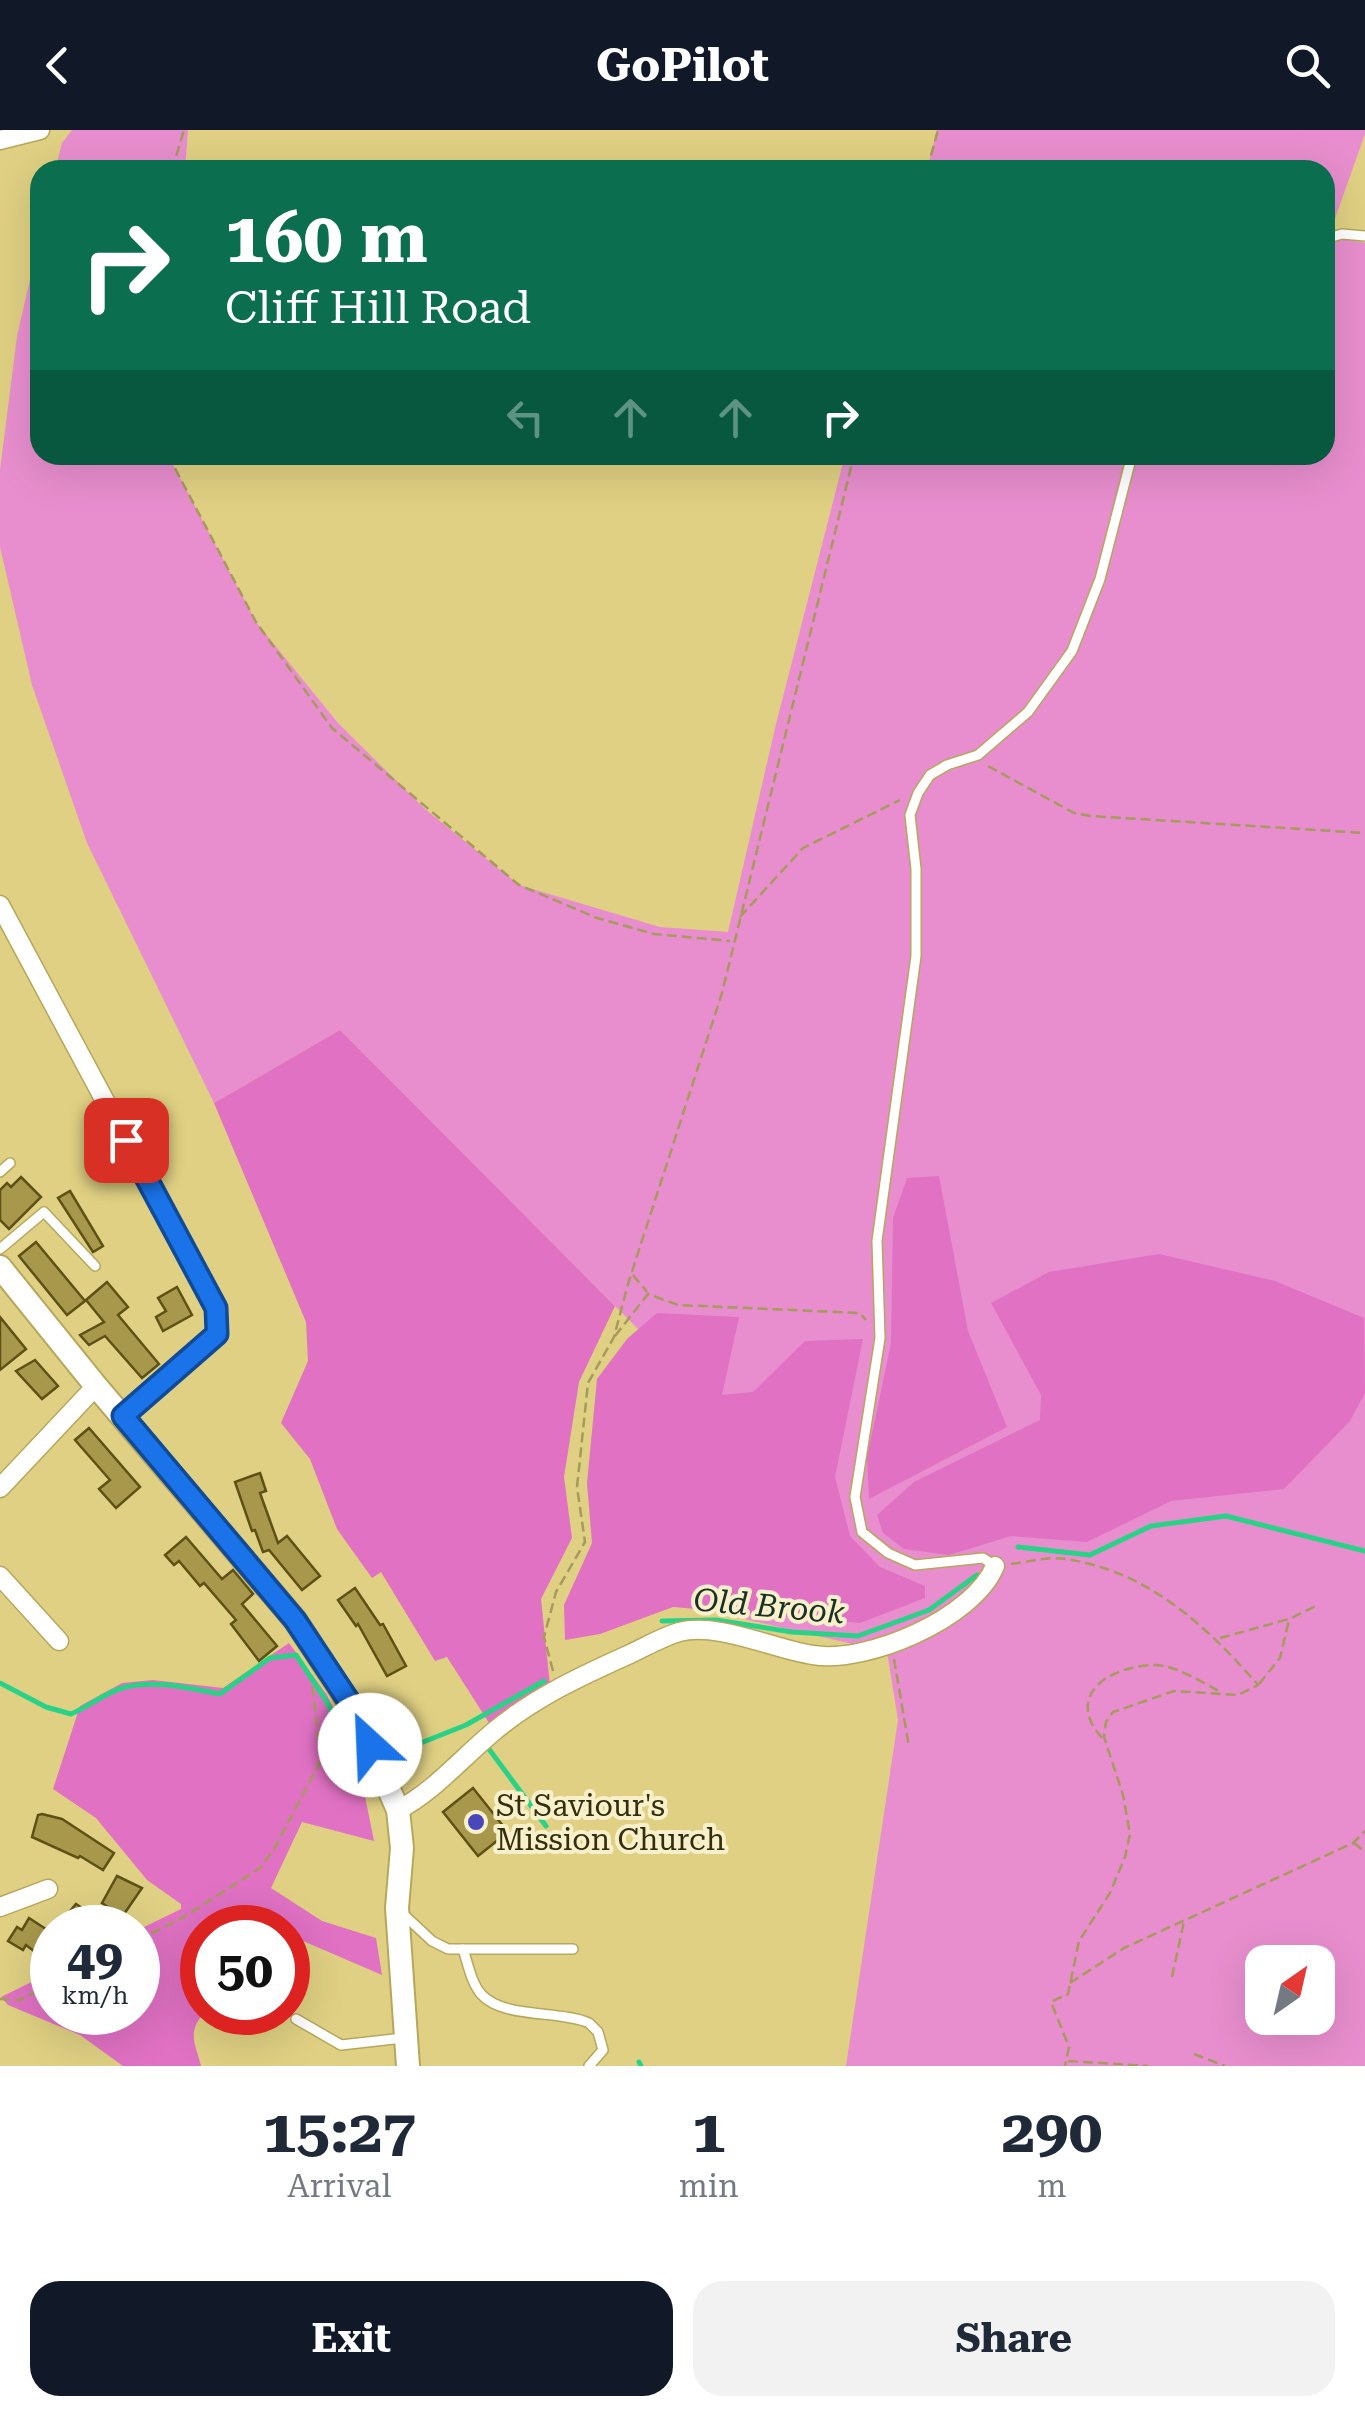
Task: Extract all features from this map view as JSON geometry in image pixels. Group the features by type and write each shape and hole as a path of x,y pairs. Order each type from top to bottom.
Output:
{"main road":[{"path":"0,1266 96,1386 295,1620 356,1712 398,1810 402,1848 396,1908 408,2066"}],"street":[{"path":"0,140 40,130"},
{"path":"0,905 216,1308 217,1334 123,1416"},
{"path":"0,1488 96,1386"},
{"path":"398,1810 415,1802 474,1748 556,1687 677,1632 702,1629 816,1656 870,1650 904,1638 958,1610 990,1578 995,1566"},
{"path":"0,1576 58,1641"},
{"path":"0,1907 48,1889"}],"lane":[{"path":"1335,236 1365,236"},
{"path":"995,1566 983,1558 915,1565 888,1554 862,1532 855,1496 880,1338 877,1241 916,956 916,870 910,814 930,775 947,764 975,756 1028,712 1072,651 1100,578 1129,465"},
{"path":"0,1172 10,1163"},
{"path":"0,1249 44,1212 94,1266"},
{"path":"396,1908 432,1941 448,1948 573,1949"},
{"path":"463,1949 474,1982 486,1998 511,2008 589,2023 598,2032 603,2050 589,2066"},
{"path":"310,2028 341,2045 406,2038"}],"path":[{"path":"175,160 184,130"},
{"path":"930,160 938,130"},
{"path":"173,465 256,622 332,728 358,751 519,885 597,918 654,934 733,942"},
{"path":"614,1337 631,1273 722,994 852,465"},
{"path":"975,756 1048,800 1090,816 1365,833"},
{"path":"739,918 803,848 876,809 918,793"},
{"path":"631,1273 648,1294 678,1306 860,1312 880,1338"},
{"path":"556,1687 544,1637 556,1592 585,1542 576,1487 588,1383 614,1337 648,1294"},
{"path":"995,1566 1063,1558 1116,1573 1169,1600 1218,1638 1258,1685"},
{"path":"1218,1638 1289,1619 1318,1605"},
{"path":"1105,1740 1106,1722 1113,1712 1148,1697 1182,1690 1238,1695 1258,1685 1280,1658 1289,1619"},
{"path":"160,1929 260,1868 274,1849 321,1760 317,1705 310,1677 316,1650"},
{"path":"894,1658 909,1746"},
{"path":"1148,2066 1066,2063 1069,2047 1051,2002 1068,1994 1079,1941 1110,1894 1126,1857 1130,1834 1123,1795 1105,1740 1088,1715 1087,1701 1091,1691 1110,1676 1153,1665 1170,1668 1224,1694"},
{"path":"1068,1985 1124,1948 1353,1842 1365,1831"},
{"path":"1353,1842 1365,1852"},
{"path":"1172,1977 1185,1920"},
{"path":"0,1998 20,2000 30,1995"},
{"path":"1194,2054 1225,2066"}],"shaded area":[{"path":"72,130 188,130 186,160 58,160 62,143"},
{"path":"937,130 1365,130 1335,218 1335,160 930,160"},
{"path":"1335,241 1365,243 1365,2066 846,2066 898,1720 887,1652 701,1609 661,1352 340,1030 214,1103 87,843 32,685 0,547 0,470 17,336 30,279 30,465 173,465 256,622 338,723 425,809 519,885 660,927 728,932 842,465 1335,465"},
{"path":"340,1030 615,1306 579,1382 564,1477 572,1538 541,1599 550,1685 491,1726 447,1657 435,1661 381,1572 372,1578 337,1529 310,1459 281,1423 308,1361 306,1322 214,1103"},
{"path":"939,1176 968,1331 1007,1427 869,1499 867,1458 891,1343 893,1218 907,1178"},
{"path":"1159,1254 1275,1281 1364,1318 1365,1393 1350,1421 1284,1489 1171,1501 1087,1542 1011,1536 949,1555 904,1549 883,1533 877,1515 914,1482 1040,1420 1041,1395 991,1303 1049,1272"},
{"path":"657,1313 739,1317 722,1395 753,1392 805,1341 863,1339 835,1477 850,1536 880,1567 925,1586 925,1598 860,1623 673,1607 600,1634 565,1640 564,1605 592,1543 587,1483 597,1379 627,1339"},
{"path":"289,1643 327,1695 357,1757 374,1841 302,1822 271,1888 297,1905 181,1905 147,1880 96,1818 53,1789 80,1706 122,1683 153,1680 223,1688"},
{"path":"180,1909 180,2035 194,2035 201,2066 123,2066 80,2035 160,2035 160,1919"},
{"path":"310,1913 322,1921 376,1938 382,1975 310,1944"},
{"path":"30,1983 30,2014 8,2005 1,1997"}],"building":[{"path":"21,1177 41,1197 9,1229 0,1220 0,1190 7,1183 11,1187"},
{"path":"70,1191 103,1246 93,1252 58,1198"},
{"path":"36,1242 85,1301 67,1315 19,1256"},
{"path":"107,1282 128,1307 118,1315 159,1364 142,1378 105,1336 89,1345 80,1335 104,1322 86,1300"},
{"path":"177,1287 192,1315 163,1331 156,1317 166,1311 158,1298"},
{"path":"0,1317 26,1349 0,1370"},
{"path":"35,1360 58,1386 42,1399 16,1371"},
{"path":"89,1428 140,1487 116,1508 99,1489 110,1480 75,1440"},
{"path":"260,1473 266,1491 260,1493 278,1543 287,1536 320,1576 302,1590 269,1550 263,1552 255,1530 252,1531 235,1482"},
{"path":"186,1537 222,1579 233,1570 253,1594 242,1604 277,1646 259,1661 231,1624 236,1620 204,1583 200,1586 179,1561 174,1565 165,1555"},
{"path":"355,1588 383,1624 406,1666 387,1676 358,1624 338,1600"},
{"name":"St Saviour's Mission Church","path":"473,1788 508,1832 478,1856 443,1812"},
{"path":"38,1815 62,1819 114,1853 103,1870 80,1856 32,1837"},
{"path":"117,1876 142,1888 130,1905 102,1903"},
{"path":"29,1918 30,1948 26,1945 23,1950 8,1941 17,1927 22,1930"}],"waterway":[{"name":"Old Brook","path":"1018,1547 1090,1555 1151,1526 1226,1516 1365,1551"},
{"name":"Old Brook","path":"662,1621 716,1620 792,1632 858,1636 929,1610 977,1575"},
{"name":"Old Brook","path":"0,1683 46,1707 71,1714 134,1685 171,1685 220,1694 270,1658 296,1655 361,1765"},
{"name":"Old Brook","path":"393,1754 466,1725 544,1681"},
{"path":"486,1745 546,1826"},
{"path":"639,2062 641,2066"}],"place":[{"name":"St Saviour's Mission Church","path":"476,1822"}],"route":[{"path":"126,1140 216,1308 217,1334 123,1416 295,1620 356,1712 370,1745"}]}
